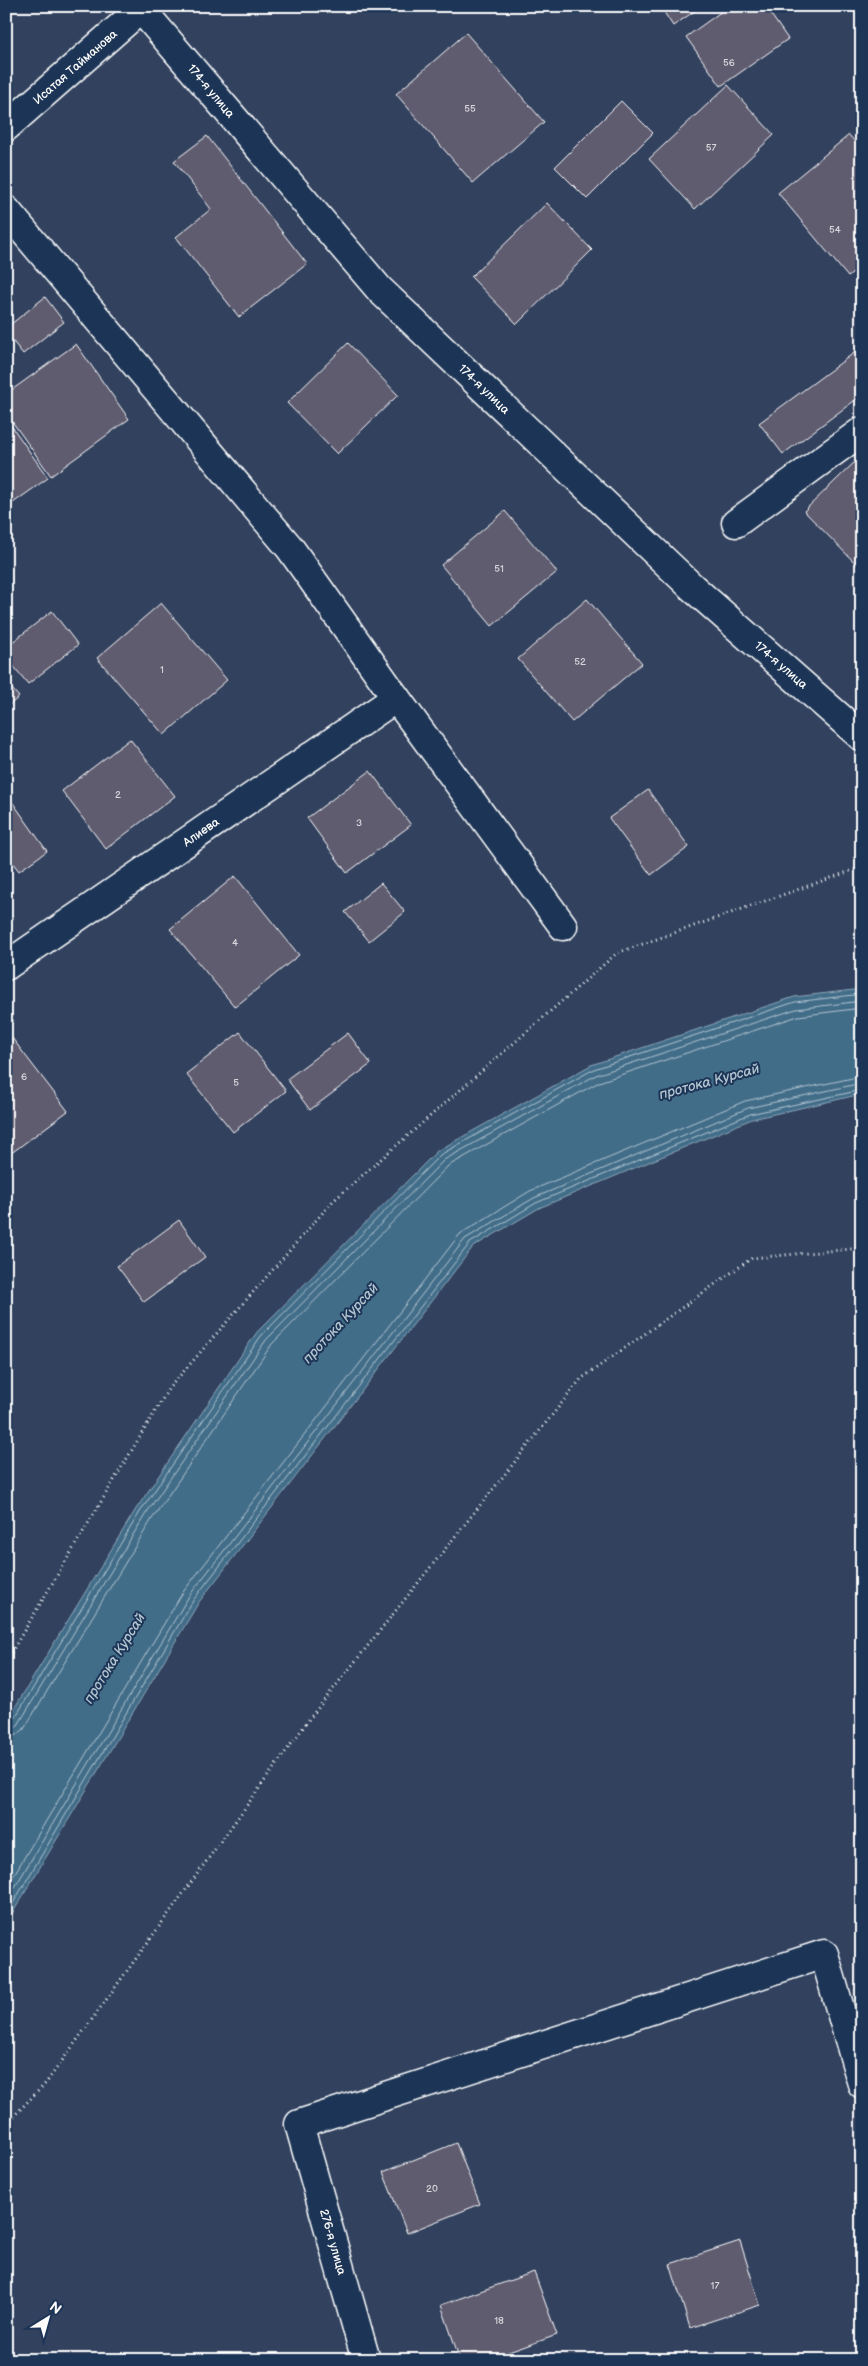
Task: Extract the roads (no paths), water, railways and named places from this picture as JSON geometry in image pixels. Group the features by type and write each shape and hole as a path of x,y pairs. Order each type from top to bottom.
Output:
{"street":[{"name":"Исатая Тайманова","path":"6,127 142,8"},
{"name":"174-я улица","path":"142,8 380,290 693,588 862,737"},
{"path":"6,210 290,548 396,698 564,926"},
{"path":"736,523 862,431"},
{"name":"Алиева","path":"6,966 396,698"},
{"name":"276-я улица","path":"366,2360 299,2124 824,1954 862,2084"}],"water":[{"name":"протока Курсай","path":"862,989 862,1094 752,1119 539,1208 473,1247 199,1602 6,1924 6,1722 136,1509 257,1332 437,1151 591,1065 794,997"}]}
